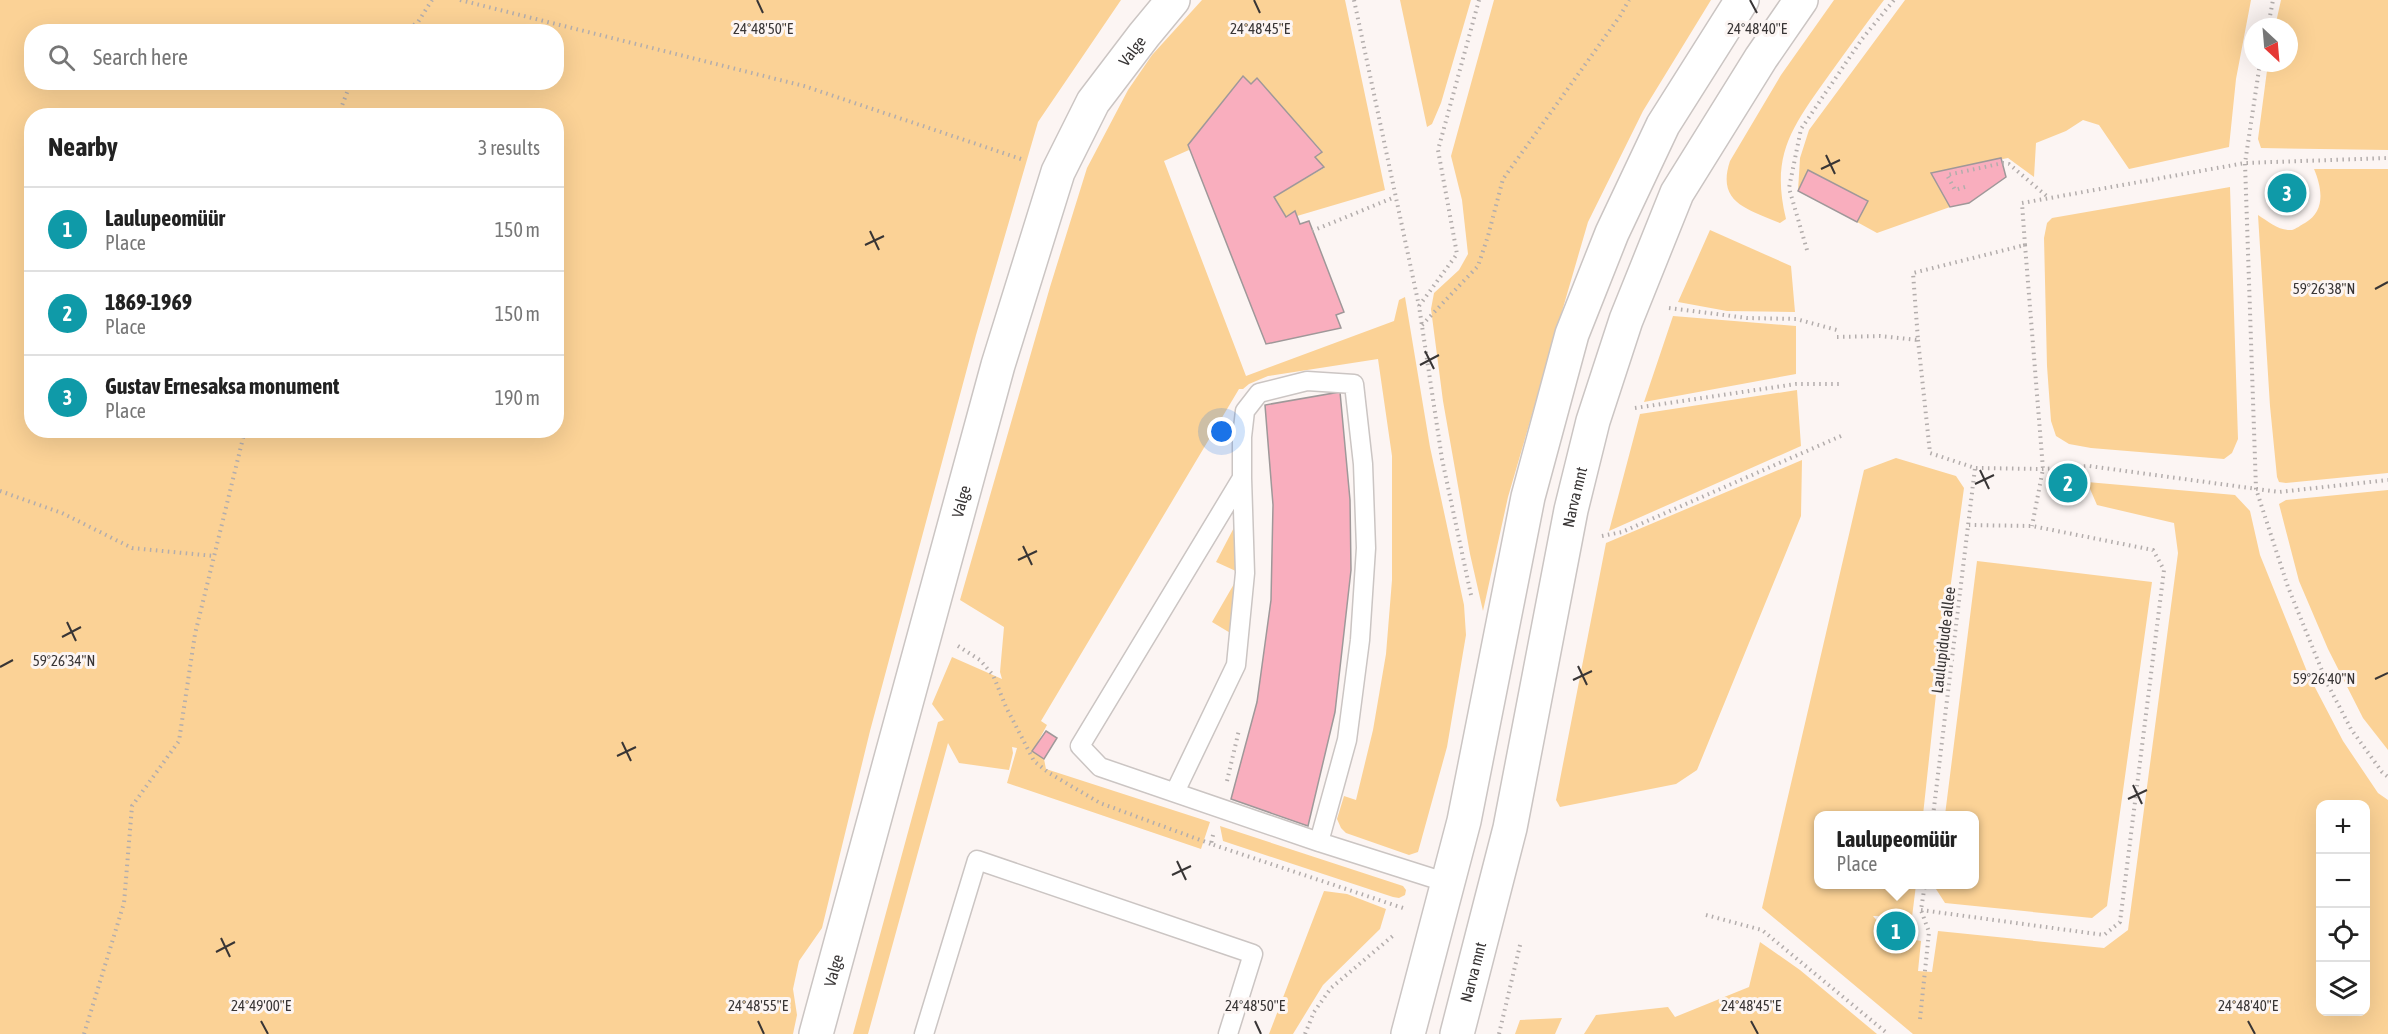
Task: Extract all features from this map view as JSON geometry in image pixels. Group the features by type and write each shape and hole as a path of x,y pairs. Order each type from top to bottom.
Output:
{"main road":[{"name":"Valge","path":"816,1034 998,365 1058,172 1093,102 1173,0"},
{"path":"1408,1034 1464,821 1528,497 1572,334 1612,233 1663,125 1742,0"},
{"name":"Narva mnt","path":"1457,1034 1510,828 1571,510 1593,421 1623,331 1677,193 1761,58 1801,0"}],"lane":[{"path":"1175,792 1236,664 1245,573 1242,437 1245,411 1259,393 1307,381 1354,384 1363,464 1366,548 1361,628 1347,740 1319,842"},
{"path":"1242,478 1080,746 1100,767 1319,842 1448,883"},
{"path":"924,1034 977,860 1253,954 1228,1034"}],"path":[{"path":"415,24 432,0"},
{"path":"460,0 556,24"},
{"path":"1354,0 1419,306"},
{"path":"1422,325 1478,266 1503,178 1620,16 1629,0"},
{"path":"1807,250 1789,188 1801,129 1862,39 1894,0"},
{"path":"2270,18 2273,0"},
{"path":"564,26 804,86 1058,172"},
{"path":"2259,72 2245,163 2256,489 2288,587 2327,683 2351,729 2388,777"},
{"path":"341,108 348,90"},
{"path":"2031,526 2043,469 2022,204 2245,163 2388,158"},
{"path":"1965,188 1955,190 1947,175 2003,164 2009,165 2049,198"},
{"path":"1312,231 1395,197"},
{"path":"2025,245 1913,273 1930,453 1975,468 2043,469 2089,466 2279,492 2388,480"},
{"path":"1666,307 1748,318 1796,319 1837,330"},
{"path":"1837,337 1880,336 1918,340"},
{"path":"1635,397 1632,408 1796,384 1839,384"},
{"path":"1601,526 1598,537 1622,532 1841,436"},
{"path":"84,1034 124,903 132,806 179,741 195,634 243,438"},
{"name":"Laulupidude allee","path":"1934,811 1975,468"},
{"path":"0,491 62,513 132,548 214,556"},
{"path":"1922,910 2104,935 2120,922 2164,570 2152,550 2031,526 1969,525"},
{"path":"1920,1018 1929,932 1922,910 1925,889"},
{"path":"1405,918 1410,910"},
{"path":"1706,915 1762,930 1888,1034"},
{"path":"1305,1034 1314,1012 1331,988 1396,933 1400,926"}],"shaded area":[{"path":"0,0 1121,0 1038,122 976,335 870,731 822,928 799,961 793,989 797,1015 793,1034 0,1034"},
{"path":"1202,0 1345,0 1385,190 1297,216 1295,211 1286,217 1274,197 1324,168 1315,157 1322,151 1257,79 1251,84 1243,76 1188,145 1189,150 1164,161 1246,376 1394,321 1399,300 1405,297 1430,447 1464,605 1466,635 1447,747 1418,852 1409,855 1346,833 1337,819 1344,796 1356,800 1373,730 1386,654 1392,580 1392,456 1378,359 1268,376 1239,389 1041,721 1047,725 1033,751 1044,759 1046,769 1210,822 1201,849 1007,783 1017,748 1012,747 1009,770 959,763 948,743 868,1034 853,1034 938,722 944,720 932,704 952,657 1002,679 1000,672 1004,627 960,600 1050,287 1087,168 1128,90 1152,55"},
{"path":"1400,0 1471,0 1441,103 1432,124 1427,127"},
{"path":"1494,0 1711,0 1643,111 1588,222 1508,497 1483,611 1470,554 1443,401 1431,309 1434,293 1459,270 1468,254 1462,200 1451,156"},
{"path":"1834,0 1884,0 1816,93 1795,126 1783,158 1781,176 1786,219 1780,223 1746,208 1731,195 1727,186 1730,161 1781,75"},
{"path":"1905,0 2251,0 2248,18 2244,18 2244,37 2236,79 2229,147 2129,169 2099,125 2083,120 2066,131 2036,143 2034,177 2008,158 1932,173 1950,207 1877,233 1857,222 1867,201 1808,170 1798,191 1800,158 1809,130"},
{"path":"2281,0 2388,0 2388,150 2261,148 2258,139 2267,72 2298,72 2298,18 2277,18"},
{"path":"2314,169 2388,169 2388,473 2286,483 2279,482 2277,477 2270,406 2258,215 2274,226 2287,230 2295,229 2312,218 2320,199 2319,184"},
{"path":"2230,187 2238,439 2232,453 2224,459 2091,448 2069,444 2056,436 2051,421 2047,366 2044,238 2047,223 2052,218"},
{"path":"1710,230 1791,266 1795,312 1727,311 1678,302"},
{"path":"1673,316 1796,326 1796,374 1644,402"},
{"path":"1797,390 1801,446 1609,531 1640,414"},
{"path":"1896,458 1956,476 1964,488 1937,685 1923,811 1814,811 1814,889 1916,889 1912,917 1873,916 1883,927 1894,933 1921,941 1918,971 1932,972 1938,931 2104,948 2128,930 2178,553 2174,523 2097,505 2087,482 2235,495 2250,511 2260,555 2308,674 2343,741 2378,793 2388,800 2388,1034 1913,1034 1762,908 1864,470"},
{"path":"1802,460 1801,516 1697,770 1676,784 1560,807 1556,800 1606,543"},
{"path":"2388,490 2388,750 2363,718 2328,649 2299,581 2279,504 2286,500"},
{"path":"1239,518 1238,572 1216,562"},
{"path":"1977,561 2152,582 2107,906 2092,918 1945,903 1936,889 1979,889 1979,811 1946,811"},
{"path":"1238,577 1232,634 1212,622"},
{"path":"1220,826 1403,886 1406,890 1405,895 1399,898 1393,897 1223,841"},
{"path":"1324,891 1347,894 1386,909 1380,929 1323,985 1293,1034 1269,1034"},
{"path":"1760,942 1800,970 1877,1034 1584,1034 1596,1015 1668,1007 1675,1017 1749,987"},
{"path":"1562,1018 1555,1034 1515,1034 1520,1020"}],"building":[{"path":"1243,76 1251,84 1257,78 1322,152 1315,157 1324,167 1274,197 1286,217 1295,211 1300,224 1309,221 1344,312 1336,315 1341,328 1266,344 1188,145"},
{"path":"2001,158 2006,177 1969,203 1950,207 1931,173"},
{"path":"1808,170 1868,201 1857,222 1798,191"},
{"path":"1340,392 1350,500 1351,570 1335,712 1308,826 1231,799 1257,702 1271,600 1273,505 1265,405"},
{"path":"1046,731 1057,738 1044,759 1032,751"}],"place":[{"name":"Gustav Ernesaksa monument","path":"2287,193"},
{"name":"1869-1969","path":"2068,483"},
{"name":"Laulupeomüür","path":"1896,931"}]}
